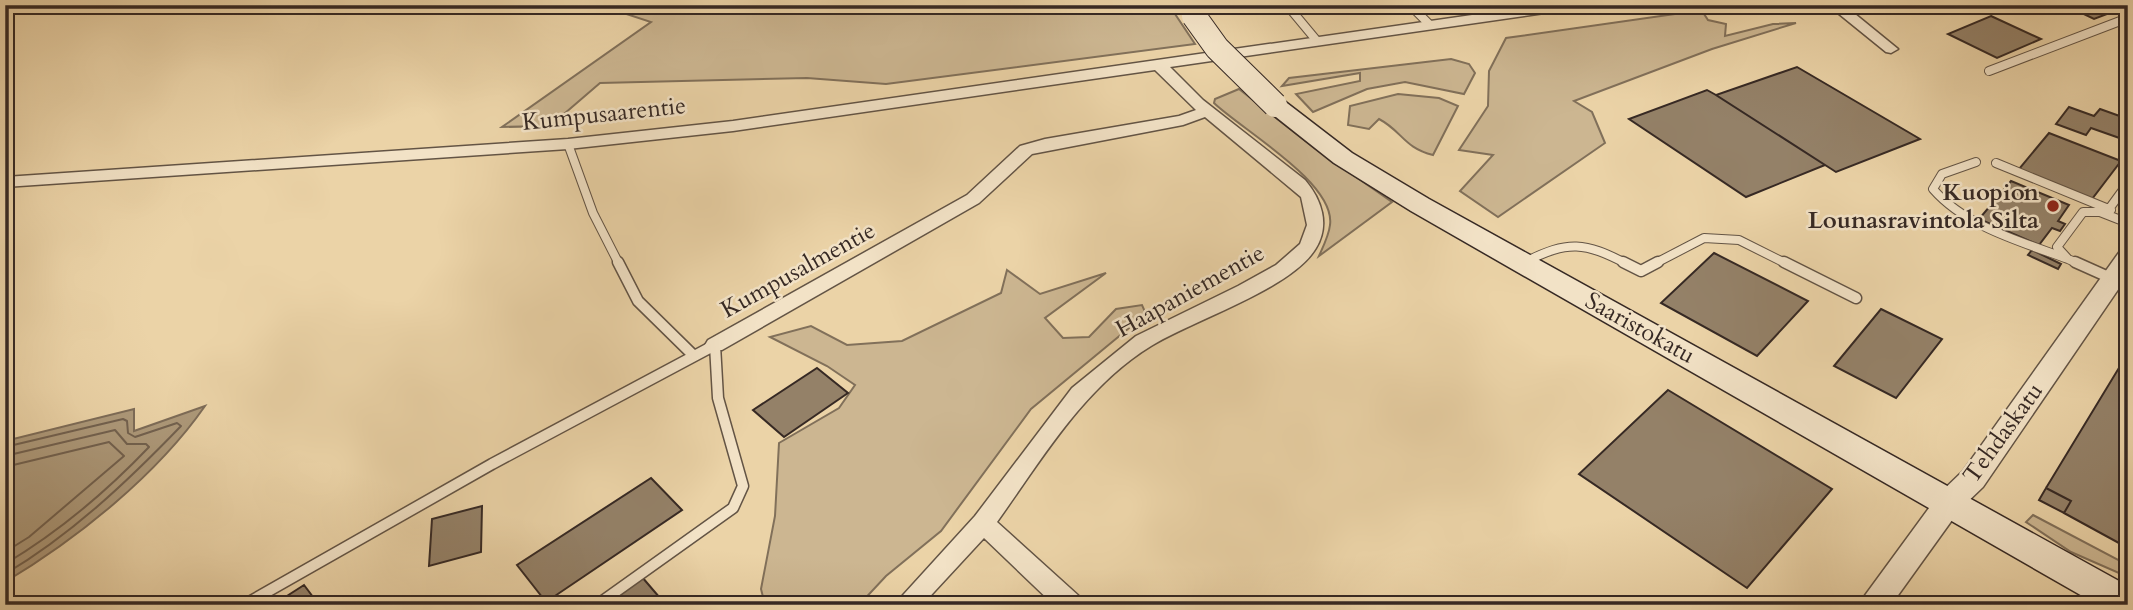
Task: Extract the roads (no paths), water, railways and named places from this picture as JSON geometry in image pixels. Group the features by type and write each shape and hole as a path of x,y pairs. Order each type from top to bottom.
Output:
{"main road":[{"name":"Saaristokatu","path":"1192,10 1217,48 1275,105 1343,158 1523,263 1950,501 2128,604"}],"street":[{"path":"1479,5 1491,16"},
{"path":"1317,41 1572,5"},
{"path":"1835,5 1891,49"},
{"name":"Kumpusaarentie","path":"5,182 568,144 733,126 1317,41"},
{"name":"Haapaniementie","path":"906,605 983,523 1079,393 1143,341 1283,270 1308,247 1315,225 1309,196 1299,184 1207,111 1158,64"},
{"name":"Kumpusalmentie","path":"715,345 973,199 1026,150 1045,144 1183,120 1207,111"},
{"name":"Tehdaskatu","path":"1873,605 1950,501 1973,479 2121,268"},
{"path":"983,523 1071,605"}],"lane":[{"path":"1287,5 1317,41"},
{"path":"1410,5 1430,25"},
{"path":"1989,71 2128,18"},
{"path":"568,144 593,213 638,301 694,356"},
{"path":"1976,162 1942,174 1935,181 1933,189 1940,199 1986,224 2068,259 2121,268"},
{"path":"1996,163 2128,216"},
{"path":"2109,209 2128,183"},
{"path":"2068,259 2057,247 2083,212 2100,212 2128,223"},
{"path":"1523,263 1567,244 1581,244 1594,246 1641,271 1704,238 1739,240 1856,298"},
{"path":"244,605 492,464 715,345"},
{"name":"Kumpusalmentie","path":"597,605 733,508 743,486 718,398 715,345"}],"water":[{"path":"205,406 164,457 114,504 60,546 5,582 5,441 134,409 134,431"}],"place":[{"name":"Kuopion Lounasravintola Silta","path":"2053,206"}]}
